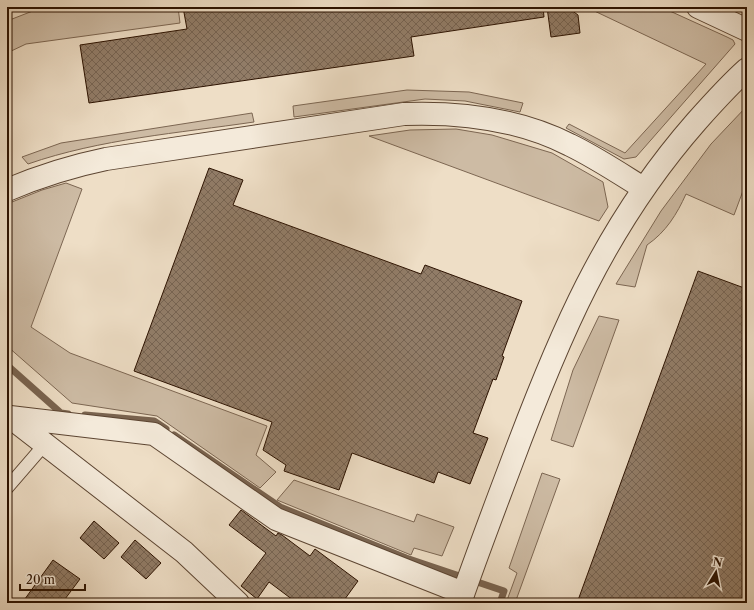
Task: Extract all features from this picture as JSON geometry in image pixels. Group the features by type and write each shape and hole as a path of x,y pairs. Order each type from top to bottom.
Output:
{"street":[{"path":"698,7 747,30"},
{"path":"9,415 154,434 276,519 462,598 556,348 595,267 643,188 684,136 747,69"},
{"path":"7,190 66,168 106,159 404,114 437,113 501,121 537,131 570,144 643,188"},
{"path":"9,415 184,552 238,603"}],"lane":[{"path":"7,488 45,444"}],"shaded area":[{"path":"43,7 178,7 180,23 26,44 7,53 7,21"},
{"path":"586,7 661,7 733,40 735,44 636,157 624,159 566,128 569,124 625,153 706,64"},
{"path":"407,90 469,92 523,103 520,112 465,101 425,99 294,117 293,106"},
{"path":"747,106 747,180 734,215 686,194 679,209 670,222 654,240 647,245 635,287 616,284 661,211 711,144"},
{"path":"252,113 254,122 140,138 83,148 28,164 22,157 61,143"},
{"path":"456,129 492,135 552,153 603,182 608,207 599,221 369,136 410,130"},
{"path":"66,183 82,189 31,327 70,353 267,426 256,455 276,472 260,488 157,416 72,403 7,346 7,204 42,190"},
{"path":"599,316 619,320 573,447 551,440 573,370"},
{"path":"542,473 560,479 515,603 506,603 517,573 509,568"},
{"path":"294,480 414,522 417,514 454,527 442,556 414,548 411,555 277,500"}],"building":[{"path":"183,7 543,7 544,17 411,37 414,56 89,103 80,45 187,29"},
{"path":"547,7 567,7 578,15 580,33 551,37"},
{"path":"209,168 243,180 233,205 421,274 425,265 522,301 502,356 504,357 496,380 493,379 473,433 488,438 470,484 438,472 434,483 352,453 339,490 284,471 286,465 263,450 272,422 134,371"},
{"path":"698,271 747,289 747,603 577,603"},
{"path":"241,510 276,536 278,533 282,535 310,556 315,549 358,581 342,603 297,603 269,582 257,599 241,586 266,553 229,525"},
{"path":"94,521 119,543 104,559 80,538"},
{"path":"135,540 161,563 146,579 121,557"},
{"path":"53,560 80,579 62,603 22,603"}],"waterway":[{"path":"7,365 61,413 68,414"},
{"path":"85,415 154,421 166,429"},
{"path":"174,435 280,507 406,558 504,591 500,603"}]}
